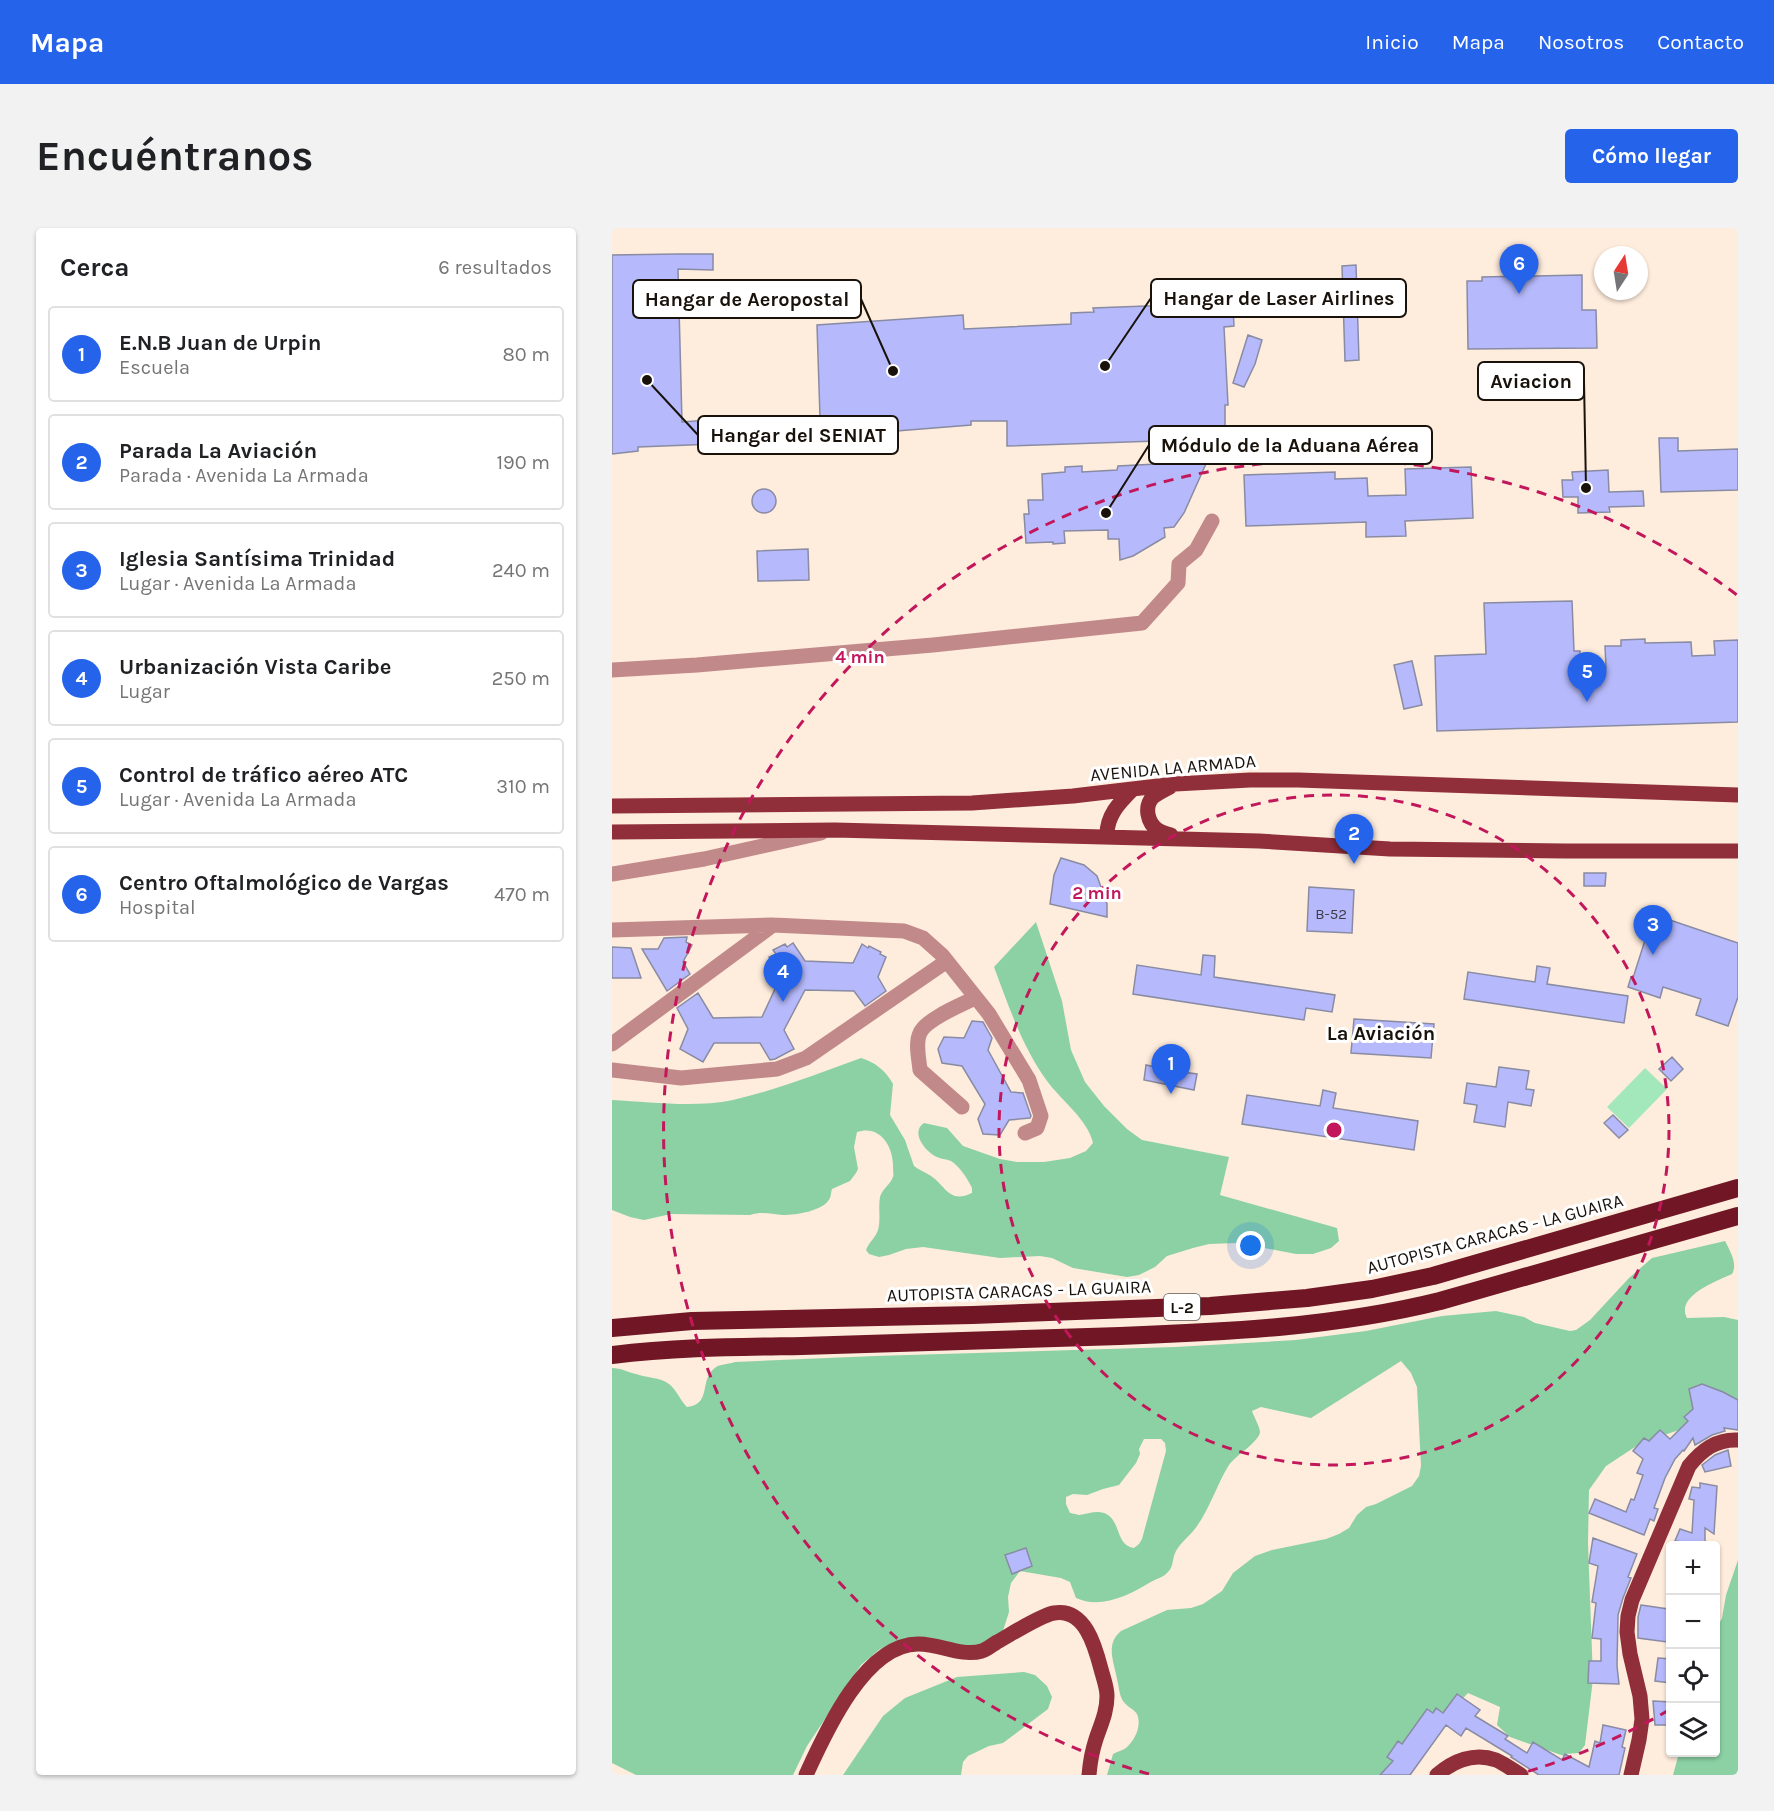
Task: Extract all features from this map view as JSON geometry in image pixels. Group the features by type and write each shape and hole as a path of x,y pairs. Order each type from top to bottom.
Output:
{"highway":[{"name":"AUTOPISTA CARACAS - LA GUAIRA","path":"612,1328 692,1321 1210,1306 1324,1296 1433,1276 1738,1188"},
{"name":"L-2","path":"612,1355 693,1348 1212,1332 1336,1322 1408,1310 1738,1216"}],"main road":[{"name":"AVENIDA LA ARMADA","path":"612,806 972,803 1021,801 1175,784 1250,780 1738,795"},
{"path":"1175,784 1149,802 1148,816 1156,830 1182,839"},
{"path":"1107,837 1106,826 1110,817 1133,789"},
{"path":"612,832 835,830 1182,839 1390,849 1738,850"},
{"path":"1631,1775 1642,1719 1640,1696 1627,1632 1632,1600 1689,1466 1700,1453 1715,1442 1738,1440"},
{"path":"806,1775 828,1729 846,1699 881,1657 908,1644 930,1645 941,1649 967,1652 985,1650 1041,1617 1054,1613 1067,1613 1079,1620 1089,1632 1096,1649 1107,1694 1105,1716 1095,1741 1089,1775"},
{"path":"1437,1775 1453,1763 1473,1758 1497,1760 1521,1775"}],"street":[{"path":"612,670 933,645 1142,623 1178,584 1179,564 1196,550 1212,521"},
{"path":"612,874 704,859 835,830"},
{"path":"612,930 773,925 904,931 923,938 947,961 989,1014 1029,1080 1041,1116 1037,1128 1024,1133"},
{"path":"612,1044 773,925"},
{"path":"612,1070 681,1078 777,1069 806,1058 947,961"},
{"path":"962,1107 920,1070 918,1042 920,1031 929,1022 975,998"}],"green space":[{"path":"1036,922 1062,1001 1071,1050 1085,1082 1104,1106 1127,1129 1142,1140 1229,1157 1220,1195 1337,1228 1339,1241 1331,1248 1313,1254 1296,1254 1238,1243 1209,1244 1167,1256 1155,1267 1139,1275 1127,1277 1073,1268 1052,1258 1040,1256 1000,1258 923,1247 906,1249 879,1257 869,1254 866,1250 878,1230 880,1197 893,1177 893,1160 884,1140 873,1131 865,1130 857,1132 854,1147 858,1169 856,1173 850,1181 832,1189 827,1202 816,1209 783,1215 763,1213 750,1215 671,1214 644,1220 612,1210 612,1100 688,1104 733,1100 782,1086 861,1058 880,1068 893,1084 890,1115 905,1140 914,1166 931,1176 953,1195 964,1196 972,1193 972,1188 954,1163 932,1154 921,1142 918,1131 924,1123 947,1128 963,1146 1000,1159 1017,1162 1044,1162 1070,1158 1086,1151 1093,1143 1086,1126 1038,1068 1017,1026 994,967"},
{"path":"1645,1068 1667,1089 1629,1128 1607,1107"},
{"path":"1725,1241 1734,1262 1732,1274 1699,1290 1687,1303 1685,1310 1687,1318 1724,1317 1738,1320 1738,1415 1679,1430 1641,1443 1606,1466 1589,1490 1588,1543 1593,1679 1585,1745 1579,1753 1564,1756 1510,1737 1497,1725 1500,1707 1468,1693 1391,1775 1107,1775 1113,1754 1129,1745 1137,1733 1139,1723 1137,1714 1122,1699 1113,1660 1113,1642 1121,1631 1167,1610 1191,1608 1203,1604 1222,1591 1233,1573 1255,1556 1339,1534 1349,1528 1357,1515 1366,1507 1412,1486 1419,1476 1421,1466 1417,1387 1411,1373 1401,1361 1311,1418 1261,1407 1252,1411 1260,1430 1259,1436 1229,1465 1202,1519 1178,1548 1170,1570 1161,1577 1114,1600 1095,1602 1076,1598 1070,1582 1061,1578 1020,1571 1011,1583 1008,1597 1009,1612 1001,1637 987,1648 904,1640 880,1649 861,1665 807,1746 793,1775 636,1775 612,1763 612,1368 669,1384 687,1407 700,1401 708,1378 716,1367 735,1362 1175,1347 1296,1340 1366,1331 1442,1316 1496,1311 1570,1331 1576,1330 1590,1320 1629,1278 1652,1258","holes":["1144,1439 1161,1439 1165,1443 1166,1451 1139,1544 1134,1548 1124,1543 1112,1519 1105,1513 1079,1515 1070,1513 1066,1497 1073,1494 1087,1495 1119,1485 1136,1463"]},
{"path":"1738,1560 1738,1775 1673,1775 1678,1757 1720,1757 1720,1622"},
{"path":"1024,1672 1035,1675 1047,1686 1052,1697 1048,1709 1003,1743 989,1746 968,1756 963,1762 961,1775 843,1775 883,1716 905,1698 957,1677"}],"building":[{"path":"713,254 713,270 678,269 682,422 820,417 817,325 963,315 964,329 1071,324 1071,313 1094,312 1093,308 1200,304 1200,307 1233,306 1234,326 1224,327 1228,405 1225,405 1225,428 1222,428 1184,513 1174,527 1164,528 1165,537 1133,556 1120,560 1119,539 1108,539 1108,530 1064,531 1065,543 1026,543 1024,514 1029,514 1028,500 1043,500 1042,474 1065,472 1065,467 1082,466 1082,472 1117,470 1118,466 1157,464 1157,441 1007,446 1007,421 971,421 971,425 821,437 714,441 714,444 638,447 638,451 612,454 612,255"},
{"path":"1356,265 1359,360 1345,361 1342,266"},
{"path":"1582,275 1582,310 1596,310 1597,348 1468,349 1467,281 1482,281 1482,277"},
{"path":"1248,335 1262,340 1255,364 1244,387 1233,383"},
{"path":"1659,438 1678,438 1678,451 1738,449 1738,490 1661,492"},
{"path":"1471,467 1473,518 1405,521 1406,536 1366,537 1366,522 1246,526 1244,475 1335,472 1335,479 1367,478 1368,496 1406,495 1405,469"},
{"path":"1608,470 1609,492 1643,491 1644,506 1609,507 1610,512 1578,513 1578,497 1563,497 1562,480 1573,480 1572,472"},
{"path":"759,489 769,489 776,496 776,506 769,513 759,513 752,506 752,496"},
{"path":"808,549 809,580 758,581 757,551"},
{"path":"1572,601 1574,651 1580,651 1580,668 1606,668 1605,646 1621,646 1621,640 1645,639 1645,643 1691,642 1692,656 1715,655 1714,641 1738,640 1738,722 1437,731 1435,656 1486,654 1484,603"},
{"path":"1412,661 1422,705 1404,709 1394,665"},
{"path":"1061,858 1084,865 1097,876 1107,904 1107,917 1050,904 1054,875"},
{"path":"1584,873 1606,873 1605,886 1584,886"},
{"path":"1309,887 1354,890 1352,933 1307,931"},
{"path":"1654,912 1668,917 1667,919 1738,943 1738,997 1728,1026 1696,1015 1701,999 1663,987 1660,998 1628,987"},
{"path":"687,937 686,942 692,945 683,962 690,974 667,991 642,949 658,949 664,938"},
{"path":"793,943 805,961 853,963 862,944 881,952 880,954 886,957 878,977 886,991 865,1006 854,991 805,990 784,1030 794,1049 775,1059 770,1060 760,1043 714,1043 703,1062 680,1049 688,1029 677,1008 698,993 713,1018 762,1017 781,976 769,957 776,954 773,950"},
{"path":"612,947 631,948 641,978 612,978"},
{"path":"1203,955 1215,956 1214,977 1335,995 1332,1012 1306,1008 1304,1020 1133,994 1137,965 1201,975"},
{"path":"1537,966 1550,968 1547,984 1628,996 1624,1023 1464,999 1468,972 1535,982"},
{"path":"1354,1019 1434,1024 1431,1058 1351,1053"},
{"path":"972,1021 983,1022 992,1038 988,1050 1011,1092 1023,1093 1031,1116 1009,1120 1000,1135 983,1134 978,1119 985,1104 962,1066 942,1063 938,1049 944,1037 964,1038"},
{"path":"1672,1057 1683,1069 1671,1081 1659,1069"},
{"path":"1172,1062 1183,1064 1182,1072 1197,1074 1194,1090 1144,1080 1146,1065 1171,1070"},
{"path":"1499,1067 1529,1071 1526,1089 1534,1090 1531,1106 1508,1102 1505,1127 1474,1122 1477,1105 1464,1103 1467,1083 1496,1087"},
{"path":"1323,1090 1336,1093 1333,1108 1418,1121 1414,1150 1242,1124 1247,1095 1320,1106"},
{"path":"1613,1115 1628,1130 1619,1138 1604,1123"},
{"path":"1702,1384 1738,1400 1738,1430 1724,1428 1725,1431 1712,1435 1695,1445 1693,1438 1675,1459 1665,1478 1654,1508 1658,1509 1654,1521 1650,1519 1644,1535 1589,1513 1595,1499 1626,1512 1631,1499 1634,1500 1643,1475 1637,1473 1643,1459 1633,1451 1644,1438 1649,1441 1660,1430 1670,1439 1688,1421 1684,1417 1693,1409 1689,1389"},
{"path":"1728,1450 1731,1466 1705,1472 1702,1465 1715,1455"},
{"path":"1700,1483 1717,1486 1714,1534 1705,1528 1705,1541 1675,1541 1680,1529 1692,1533 1694,1500 1689,1499 1692,1487 1700,1488"},
{"path":"1593,1538 1637,1554 1618,1615 1619,1684 1588,1683 1589,1661 1601,1661 1601,1639 1592,1638 1596,1603 1592,1602 1598,1566 1589,1563"},
{"path":"1026,1548 1032,1566 1012,1574 1005,1555"},
{"path":"1641,1605 1666,1609 1666,1642 1638,1638 1638,1617"},
{"path":"1658,1658 1666,1659 1666,1682 1655,1681"},
{"path":"1457,1694 1480,1710 1475,1716 1508,1736 1505,1739 1527,1753 1533,1742 1562,1760 1565,1754 1589,1767 1595,1741 1600,1743 1603,1725 1626,1730 1619,1775 1539,1775 1466,1728 1461,1736 1446,1725 1410,1775 1380,1775 1393,1761 1387,1757 1398,1741 1402,1744 1427,1709 1433,1713 1436,1708 1443,1713"},
{"path":"1653,1701 1666,1702 1666,1725 1655,1725"}],"place":[{"name":"Centro Oftalmológico de Vargas","path":"1519,294"},
{"name":"Hangar de Laser Airlines","path":"1105,366"},
{"name":"Hangar de Aeropostal","path":"893,371"},
{"name":"Hangar del SENIAT","path":"647,380"},
{"name":"Aviacion","path":"1586,488"},
{"name":"Módulo de la Aduana Aérea","path":"1106,513"},
{"name":"Control de tráfico aéreo ATC","path":"1587,702"},
{"name":"Parada La Aviación","path":"1354,864"},
{"name":"Iglesia Santísima Trinidad","path":"1653,955"},
{"name":"Urbanización Vista Caribe","path":"783,1002"},
{"name":"E.N.B Juan de Urpin","path":"1171,1094"}],"district":[{"name":"La Aviación","path":"1381,1033"}]}
